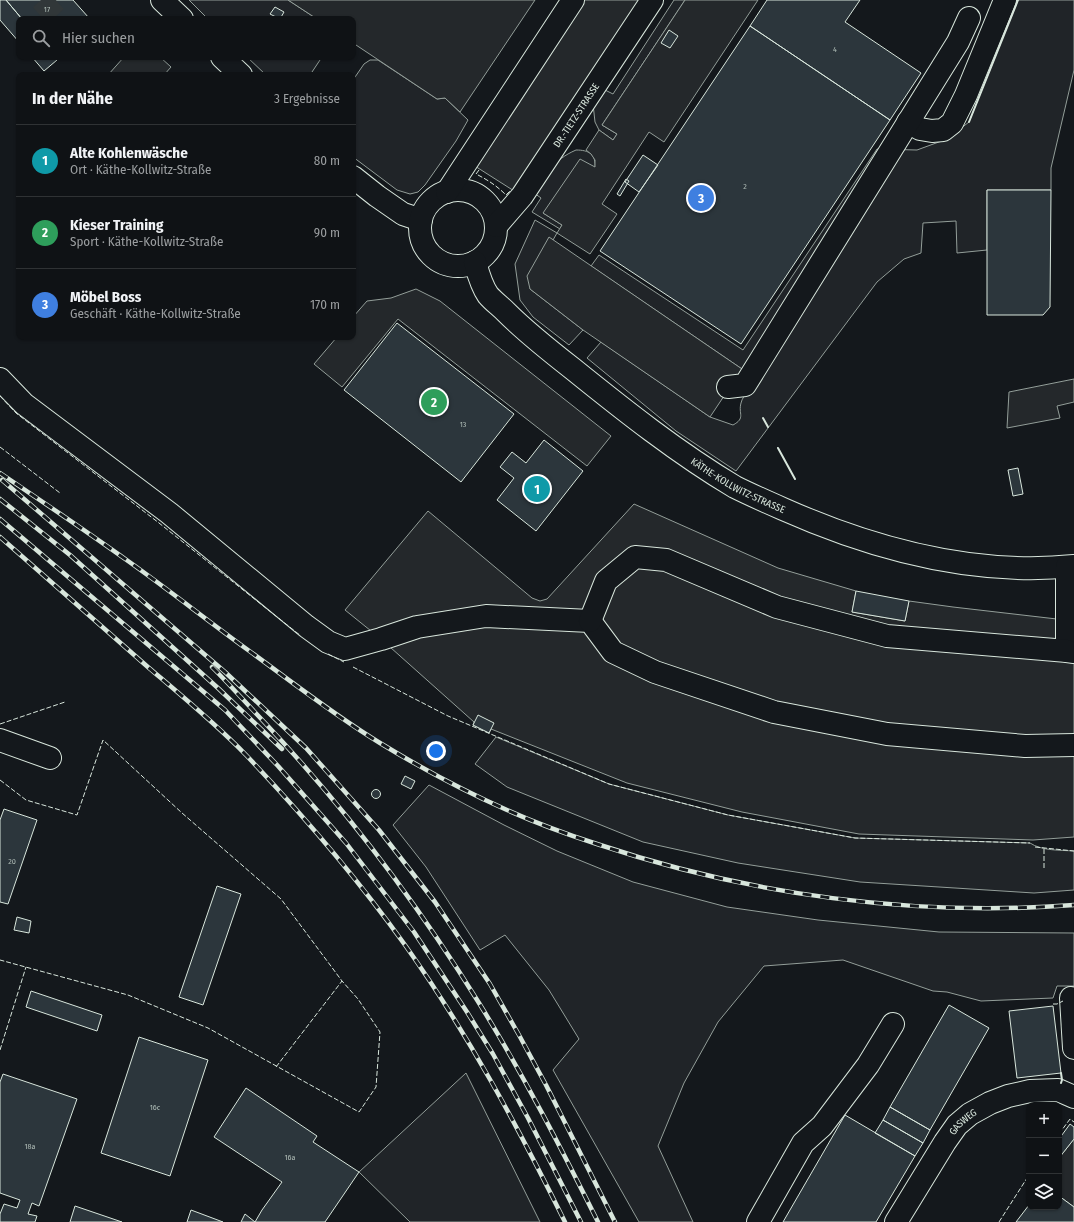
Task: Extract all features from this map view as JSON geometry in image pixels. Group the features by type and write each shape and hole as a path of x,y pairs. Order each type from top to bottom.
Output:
{"street":[{"path":"162,0 179,16"},
{"path":"447,192 573,0"},
{"name":"DR.-TIETZ-STRASSE","path":"496,226 522,196 652,0"},
{"path":"908,122 920,129 932,131 943,130 952,123 966,95 1005,0"},
{"path":"728,387 744,385 958,42 969,18"},
{"path":"225,60 238,72"},
{"path":"356,179 376,196 403,214 421,220"},
{"path":"460,191 473,194 484,202 493,212 496,226 494,241 486,254 475,262 464,266 452,266 438,261 426,250 420,236 421,220 426,208 436,197 447,192 460,191"},
{"name":"KÄTHE-KOLLWITZ-STRASSE","path":"475,262 482,284 488,295 525,331 669,444 712,473 738,488 830,529 909,553 959,562 1009,567 1070,567"},
{"path":"0,379 24,404 169,513 300,622 328,642 345,649 417,627 486,616 590,621"},
{"path":"590,621 606,581 635,557 666,560 777,607 887,636 1070,652 1070,567"},
{"path":"590,621 612,652 655,672 774,712 887,734 1025,746 1074,745"},
{"path":"0,740 50,758"},
{"path":"1071,998 1074,1048"},
{"path":"758,1222 803,1143 822,1126 868,1065 893,1024"},
{"name":"GASWEG","path":"896,1222 945,1142 957,1125 970,1114 990,1103 1008,1096 1030,1091 1058,1090 1074,1097"}],"shaded area":[{"path":"189,0 288,0 312,16 205,16"},
{"path":"288,0 535,0 460,112 445,98 437,99 356,45 356,16 312,16"},
{"path":"573,0 652,0 522,196 467,161"},
{"path":"674,0 685,0 602,125 617,134 613,140 599,130 595,122 593,104 603,89 613,94"},
{"path":"685,0 758,0 664,142 649,132 602,204 617,214 590,254 557,233 562,225 543,213 580,159 595,167 595,160 586,150 599,130 613,140 617,134 602,125"},
{"path":"1018,0 1074,0 1074,70 1051,168 1051,190 987,190 987,250 957,253 956,221 923,223 921,253 904,259 877,282 736,471 676,431 587,358 601,342 710,417 733,425 737,422 741,416 740,407 742,400 764,368 742,369 591,266 599,255 743,350 877,149 917,150 947,139 969,122"},
{"path":"121,60 163,60 171,67 167,72 111,72"},
{"path":"250,60 320,60 312,72 263,72"},
{"path":"370,60 378,60 437,99 445,98 468,120 456,141 425,185 418,192 410,194 397,190 356,159 356,76 364,64"},
{"path":"576,150 585,151 591,154 594,159 595,168 543,213 562,225 560,229 532,212 541,198 534,193 547,173 556,163"},
{"path":"535,220 557,233 553,240 549,238 530,289 583,330 569,345 533,317 520,300 515,264"},
{"path":"549,237 742,369 710,417 583,330 530,289 527,276"},
{"path":"416,289 440,301 611,436 587,466 398,319 342,387 314,364 334,340 356,340 356,314 367,301 391,298"},
{"path":"1074,379 1074,402 1057,406 1060,418 1007,428 1009,392"},
{"path":"634,504 778,568 856,591 852,612 905,621 909,601 1074,621 1074,837 1033,840 859,834 742,812 627,783 491,729 489,733 473,725 474,722 381,639 345,610 428,511 532,598 540,601 547,599"},
{"path":"496,737 609,784 728,815 855,838 1030,843 1046,849 1074,851 1074,890 1034,893 860,882 738,863 643,842 507,787 475,764"},
{"path":"429,785 557,851 633,882 727,907 818,920 939,932 1074,933 1074,986 1057,986 1053,998 981,1001 947,992 933,991 843,960 764,966 718,1022 684,1083 658,1146 693,1222 639,1222 553,1070 579,1039 549,990 505,935 480,950 426,867 393,825"},
{"path":"466,1073 540,1222 410,1222 359,1172"},
{"path":"1074,1139 1074,1207 1062,1198 1062,1154"}],"building":[{"path":"0,0 6,0 19,16 16,16 16,39 0,20"},
{"path":"6,0 73,0 87,16 19,16"},
{"path":"767,0 860,0 845,22 921,73 890,120 750,26"},
{"path":"275,7 284,12 282,16 274,16 270,14"},
{"path":"750,26 890,120 741,344 600,251"},
{"path":"669,30 678,36 670,48 661,43"},
{"path":"35,60 57,60 44,71"},
{"path":"643,155 658,165 639,192 625,182"},
{"path":"626,179 629,181 620,196 617,194"},
{"path":"987,190 1051,190 1050,307 1043,315 987,315"},
{"path":"397,323 514,414 461,482 344,390"},
{"path":"544,440 583,471 536,531 497,500 514,478 500,467 512,452 526,463"},
{"path":"1018,468 1023,494 1013,496 1008,470"},
{"path":"856,591 909,601 905,621 852,612"},
{"path":"478,715 494,723 489,733 473,725"},
{"path":"405,776 415,781 411,789 401,784"},
{"path":"374,790 378,790 380,794 378,798 374,798 372,796 372,792"},
{"path":"4,809 37,820 8,904 0,902 0,820"},
{"path":"217,886 241,894 203,1005 179,997"},
{"path":"17,917 31,921 29,933 14,930"},
{"path":"31,991 102,1015 97,1031 26,1007"},
{"path":"949,1005 989,1028 930,1130 890,1107"},
{"path":"1053,1006 1061,1073 1017,1078 1009,1011"},
{"path":"139,1037 208,1060 170,1176 101,1153"},
{"path":"3,1074 77,1099 39,1206 32,1203 28,1214 37,1216 35,1222 0,1222 0,1214 4,1204 17,1208 20,1200 0,1193 0,1082"},
{"path":"246,1088 317,1136 313,1142 359,1172 325,1222 255,1222 282,1182 214,1137"},
{"path":"890,1107 930,1130 923,1143 883,1120"},
{"path":"845,1115 915,1156 876,1222 783,1222"},
{"path":"883,1120 923,1143 915,1156 875,1133"},
{"path":"1070,1124 1074,1127 1074,1139 1062,1154 1062,1138 1062,1135"},
{"path":"1062,1198 1074,1207 1074,1222 1016,1222 1026,1209 1062,1210"},
{"path":"75,1206 122,1222 70,1222"},
{"path":"191,1210 223,1222 187,1222"},
{"path":"245,1214 255,1222 241,1222"}],"tunnel":[{"path":"41,0 55,16"}],"railway":[{"path":"0,473 128,561 313,698 363,732 443,779 491,803 551,828 655,862 713,877 773,889 832,898 953,908 1014,908 1074,905"},
{"path":"2,480 225,672 306,748 379,830 435,902 490,984 546,1085 615,1222"},
{"path":"0,499 70,555 219,689 282,749"},
{"path":"0,519 225,710 278,766 346,843 414,932 467,1012 493,1054 528,1118 581,1222"},
{"path":"0,537 223,732 288,801 349,871 405,945 450,1012 491,1080 565,1222"},
{"path":"212,667 296,756 324,789 379,858 431,929 479,1003 511,1057 556,1139 598,1222"}],"fence":[{"path":"479,170 476,174 492,183 506,195 511,190"},
{"path":"0,396 16,413 159,523 301,636"},
{"path":"0,447 60,493"},
{"path":"328,654 344,662"},
{"path":"353,667 448,716 609,784 728,815 855,838 1030,843"},
{"path":"0,724 65,702"},
{"path":"0,780 26,800 77,815 103,740 182,813 281,899 342,981 358,999 380,1032 376,1087 359,1112 208,1028 128,995 0,960"},
{"path":"1035,847 1074,851"},
{"path":"1044,849 1044,869"},
{"path":"0,1050 26,967"},
{"path":"276,1067 342,981"},
{"path":"1053,1004 1063,1001"},
{"path":"1062,1130 1070,1119 1074,1122"},
{"path":"999,1222 1026,1180"}],"wall":[{"path":"969,122 1018,0"},
{"path":"763,418 768,427"},
{"path":"778,448 795,479"},
{"path":"1061,1073 1061,1083"}],"place":[{"name":"Möbel Boss","path":"701,198"},
{"name":"Kieser Training","path":"434,402"},
{"name":"Alte Kohlenwäsche","path":"537,489"}]}
